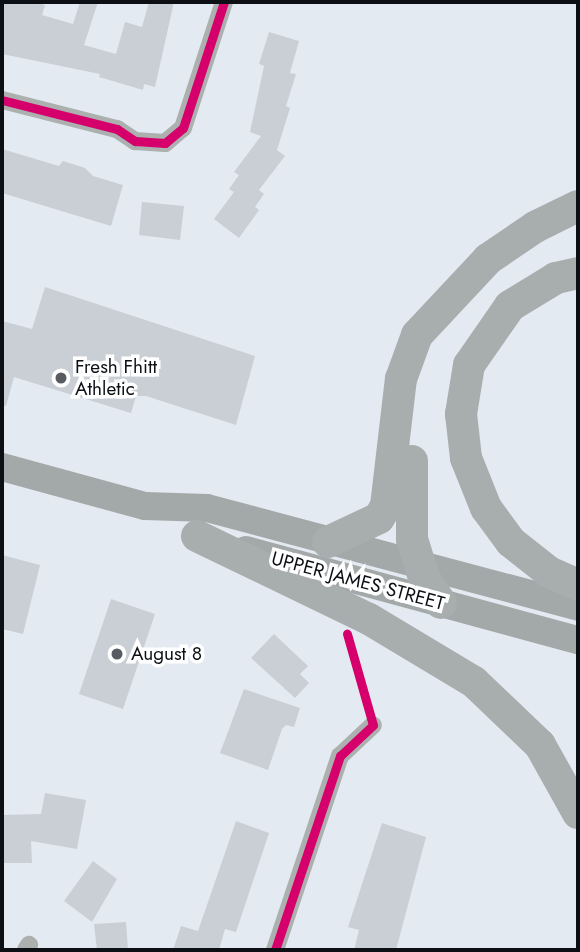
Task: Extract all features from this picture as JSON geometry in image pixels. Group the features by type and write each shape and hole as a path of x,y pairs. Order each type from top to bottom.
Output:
{"highway":[{"path":"328,542 379,518 386,506 401,379 417,335 488,259 535,227 578,206"},
{"path":"578,273 556,278 510,306 469,365 461,414 466,458 486,508 511,542 549,572 578,585"},
{"path":"440,603 420,567 412,539 409,496 415,400 446,302"},
{"path":"197,536 369,619 474,682 540,745 578,813"}],"main road":[{"name":"UPPER JAMES STREET","path":"2,467 145,506 207,508 578,607"},
{"name":"UPPER JAMES STREET","path":"145,506 197,536 578,640"}],"street":[{"path":"2,100 117,129 135,141 165,144 183,128 224,2"},
{"path":"275,950 340,756 373,725"}],"building":[{"path":"2,2 35,2 45,5 42,15 73,24 80,2 98,2 84,45 116,54 125,22 142,27 149,2 174,2 155,87 144,84 143,90 99,77 100,74 2,54"},
{"path":"269,32 299,41 290,73 296,74 286,106 290,108 277,150 285,156 259,190 264,194 255,207 259,210 239,238 214,219 234,192 229,189 239,175 234,172 261,136 250,132 264,66 259,64"},
{"path":"2,149 59,166 63,161 85,168 93,176 123,185 111,226 2,193"},
{"path":"142,202 184,206 180,240 139,235"},
{"path":"45,287 255,356 236,425 146,396 136,396 131,413 14,377 6,406 2,405 2,321 32,329"},
{"path":"2,555 40,565 23,634 2,629"},
{"name":"August 8","path":"111,599 155,614 123,709 79,694"},
{"path":"274,634 308,666 300,674 309,683 295,698 251,658"},
{"path":"244,689 300,708 294,727 286,725 282,729 268,770 220,753"},
{"path":"45,793 86,800 77,849 31,841 32,863 2,863 2,815 41,814"},
{"path":"236,821 269,833 236,932 225,929 219,950 173,950 181,926 198,931"},
{"path":"382,823 426,837 396,950 354,950 359,930 348,927"},
{"path":"93,861 117,879 92,922 64,901"},
{"path":"126,922 128,950 97,950 94,924"}],"cycle path":[{"path":"2,100 117,129 135,141 165,143 183,128 224,2"},
{"path":"275,950 340,756 373,725 347,634"}],"place":[{"name":"Fresh Fhitt Athletic","path":"61,378"},
{"name":"August 8","path":"117,654"}]}
